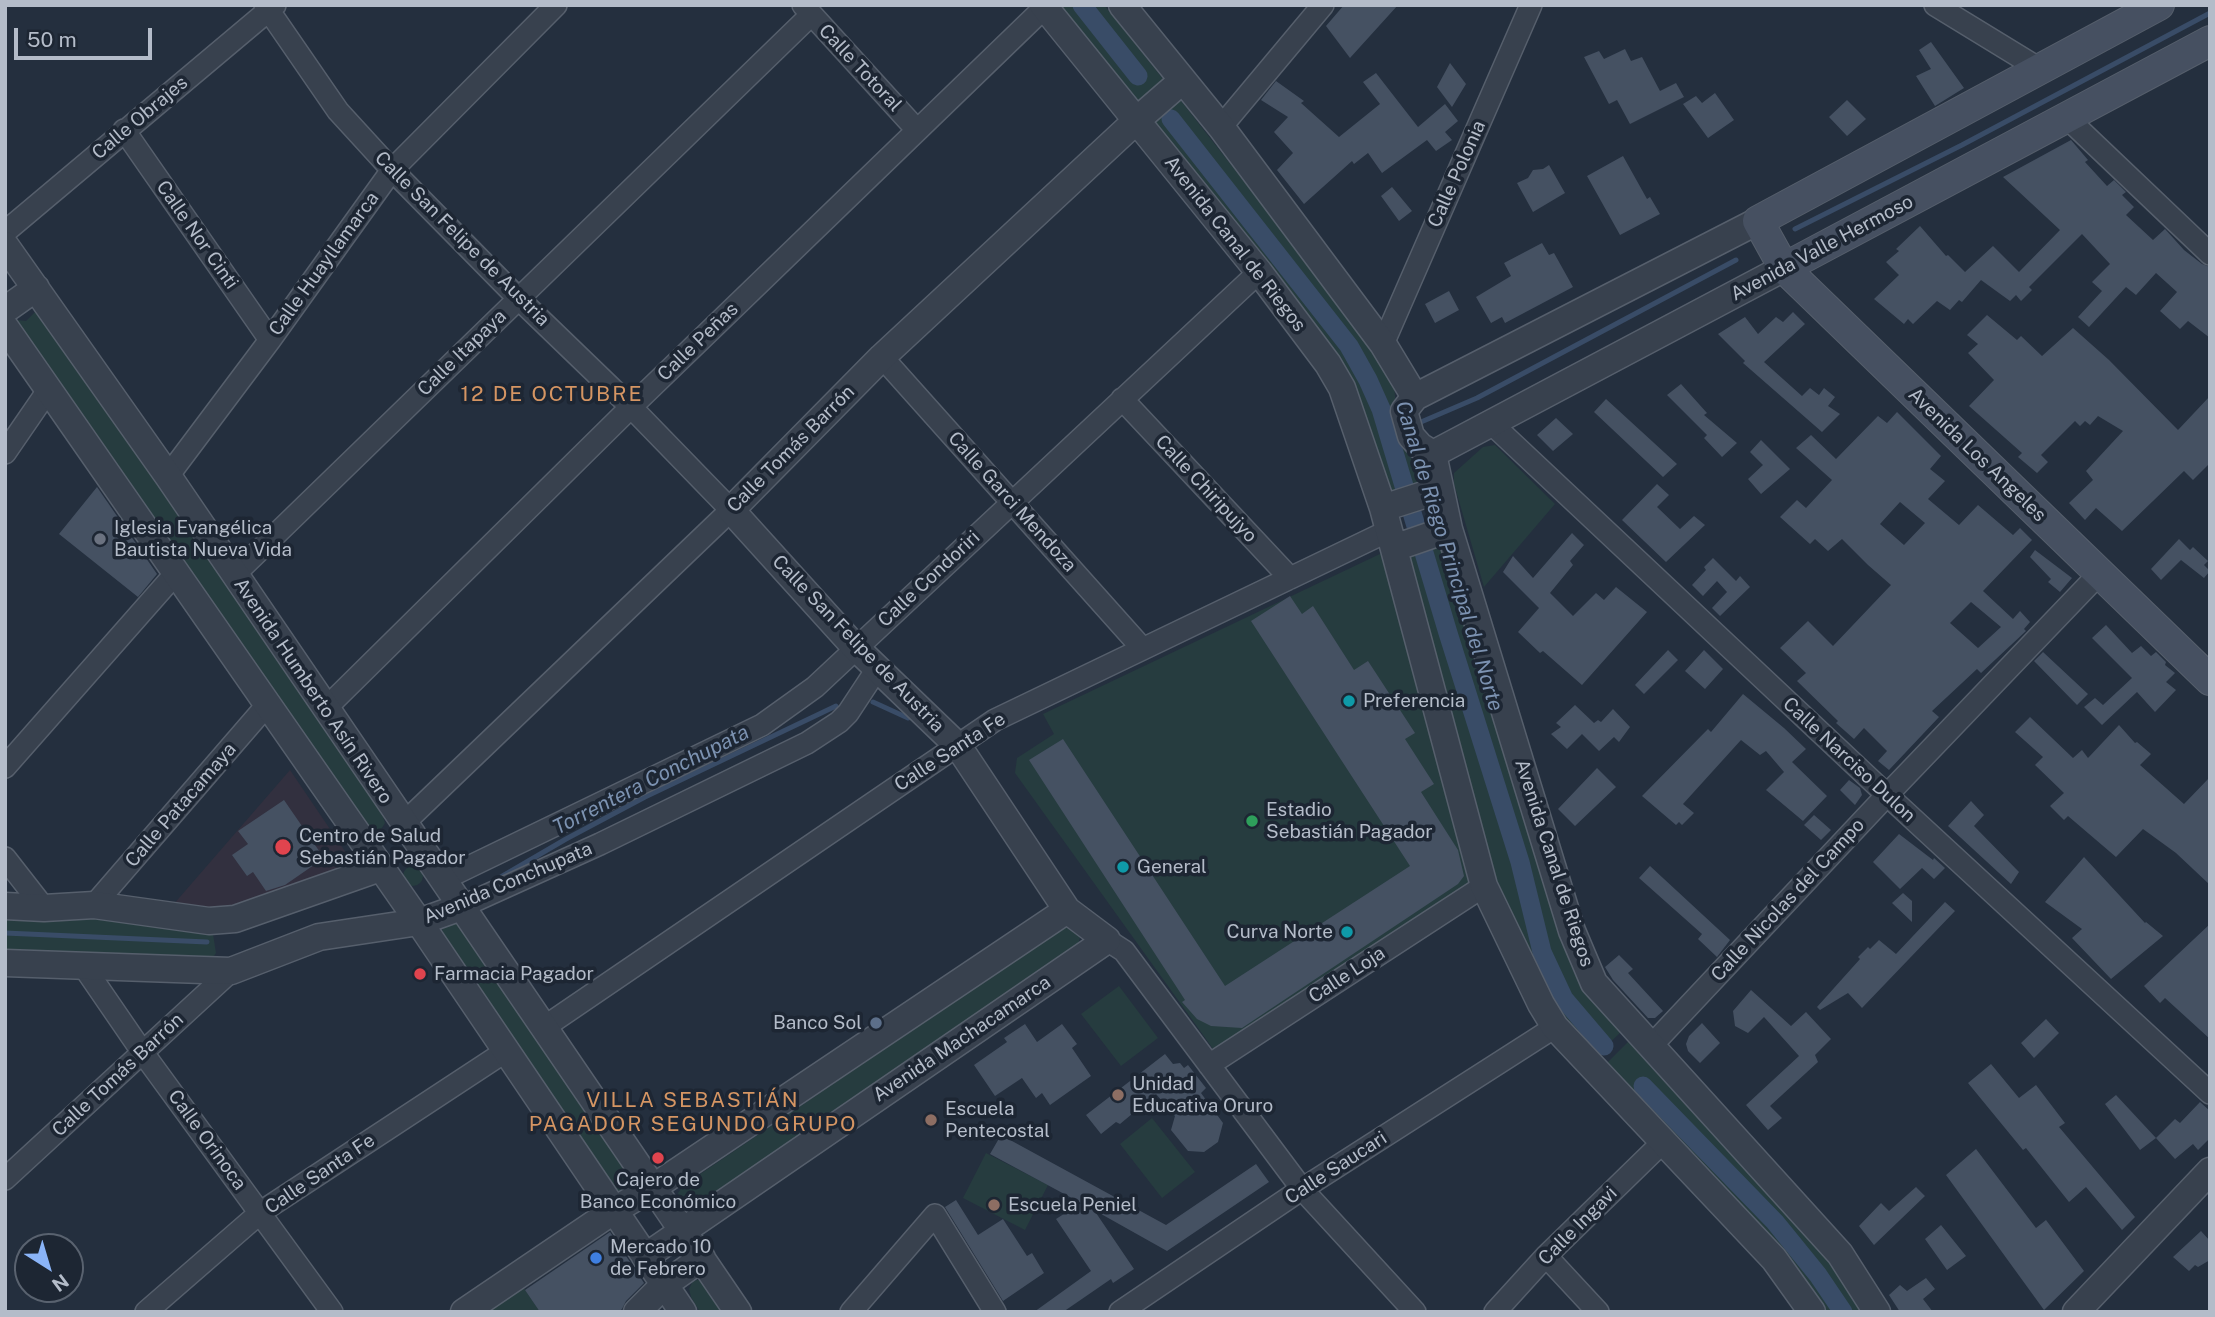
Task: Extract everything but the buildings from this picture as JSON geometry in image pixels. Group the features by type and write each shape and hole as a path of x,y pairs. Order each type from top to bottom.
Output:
{"main road":[{"path":"1758,221 2159,5"},
{"name":"Avenida Valle Hermoso","path":"1784,268 2210,41"},
{"name":"Avenida Los Angeles","path":"1758,221 1784,268 2210,680"}],"street":[{"name":"Calle Huayllamarca","path":"168,476 392,170 556,5"},
{"path":"1122,5 1221,127 1383,344 1415,397"},
{"path":"1221,127 1323,5"},
{"name":"Calle Polonia","path":"1383,344 1531,5"},
{"path":"1935,5 2038,68"},
{"name":"Avenida Canal de Riegos","path":"1044,6 1259,272 1328,364 1342,388 1412,520 1594,983 1840,1254 1877,1312"},
{"name":"Calle Peñas","path":"325,709 1044,6"},
{"name":"Calle San Felipe de Austria","path":"269,7 338,111 392,170 518,298 631,407 731,510 855,647 958,746 1066,909 1124,951 1303,1189 1415,1312"},
{"name":"Calle Obrajes","path":"5,232 269,7"},
{"name":"Calle Totoral","path":"807,10 917,130"},
{"name":"Calle Itapaya","path":"234,575 518,298 807,10"},
{"name":"Calle Tomás Barrón","path":"404,823 731,510 882,357 1183,80"},
{"path":"2066,117 2210,254"},
{"name":"Calle Nor Cinti","path":"124,130 270,340"},
{"path":"1433,454 1411,436 1404,411 1415,397 1758,221"},
{"name":"Avenida Humberto Asín Rivero","path":"5,244 168,476 738,1312"},
{"name":"Avenida Valle Hermoso","path":"1433,454 1784,268"},
{"name":"Calle Condoriri","path":"443,880 762,725 815,687 1259,272"},
{"path":"5,310 36,288"},
{"path":"5,327 419,922 683,1312"},
{"name":"Calle Garci Mendoza","path":"882,357 1142,648"},
{"path":"5,453 49,389"},
{"name":"Calle Chiripujyo","path":"1122,399 1290,578"},
{"name":"Calle Narciso Dulon","path":"1492,424 1886,795 2210,1093"},
{"name":"Avenida Canal de Riegos","path":"1433,454 1412,520 1484,886 1541,1004 1555,1027 1774,1259 1812,1312"},
{"name":"Calle Santa Fe","path":"543,1028 995,720 1412,520"},
{"path":"5,767 176,573"},
{"name":"Calle Nicolas del Campo","path":"1652,1045 1886,795 2099,574"},
{"name":"Avenida Conchupata","path":"5,963 231,971 319,937 419,922 461,907 600,844 807,743 848,713 877,668"},
{"name":"Calle Patacamaya","path":"94,905 267,705"},
{"path":"5,906 44,908 94,905 209,921 235,919 376,862 404,823"},
{"path":"5,858 44,908"},
{"name":"Calle Loja","path":"1209,1065 1484,886"},
{"path":"464,1312 1066,909"},
{"name":"Avenida Machacamarca","path":"645,1257 1107,940"},
{"name":"Calle Orinoca","path":"84,967 143,1053 332,1312"},
{"name":"Calle Tomás Barrón","path":"5,1179 231,971"},
{"name":"Calle Saucari","path":"1120,1312 1303,1189 1555,1027"},
{"name":"Calle Santa Fe","path":"146,1312 261,1212 506,1051"},
{"name":"Calle Ingavi","path":"1495,1312 1546,1256 1663,1142"},
{"path":"2076,1312 2210,1171"},
{"path":"851,1312 935,1215 995,1312"},
{"path":"1546,1256 1598,1312"},
{"path":"637,1312 664,1284 702,1258"}],"shaded area":[{"name":"Centro de Salud Sebastián Pagador","path":"290,770 353,863 269,896 227,909 173,905"}],"green space":[{"path":"1056,5 1104,5 1163,79 1136,103"},
{"path":"1178,97 1364,335 1394,386 1397,415 1420,486 1387,496 1354,389 1152,121"},
{"path":"36,311 118,423 382,814 385,823 380,831 370,833 16,320 26,321"},
{"path":"1495,445 1555,504 1484,587 1454,484 1454,473 1483,447"},
{"path":"1441,541 1574,973 1595,1003 1621,1032 1594,1058 1540,985 1494,875 1405,554"},
{"name":"Estadio Sebastián Pagador","path":"1382,553 1472,882 1216,1053 1015,773 1017,758 1054,734 1043,714"},
{"path":"409,866 417,866 423,876 417,886 409,886 403,880 403,872"},
{"path":"80,912 213,934 216,953 211,960 5,957 5,914"},
{"path":"455,920 636,1184 623,1194 615,1189 442,934 443,925"},
{"path":"1071,927 1080,937 1078,946 697,1206 688,1207 680,1202 678,1193 684,1185 1062,929"},
{"path":"1119,986 1158,1038 1121,1066 1081,1014"},
{"path":"1633,1037 1836,1262 1868,1312 1824,1312 1605,1065"},
{"path":"1152,1118 1195,1172 1162,1198 1120,1144"},
{"path":"986,1153 1048,1185 1025,1230 963,1198"},
{"path":"702,1279 728,1312 700,1312 689,1289 693,1281"},
{"path":"522,1285 540,1312 486,1312"}],"waterway":[{"name":"Canal de Riego Principal del Norte","path":"1082,5 1138,76"},
{"path":"1795,229 1962,145 2210,13"},
{"name":"Canal de Riego Principal del Norte","path":"1171,119 1349,346 1368,380 1381,409 1520,862 1542,952 1564,999 1604,1046"},
{"path":"1421,422 1477,398 1736,260"},
{"name":"Torrentera Conchupata","path":"873,702 908,718"},
{"name":"Torrentera Conchupata","path":"494,881 645,797 836,706"},
{"name":"Torrentera Conchupata","path":"5,933 207,942"},
{"name":"Canal de Riego Principal del Norte","path":"1643,1086 1775,1222 1818,1275 1843,1312"}],"place":[{"name":"Iglesia Evangélica Bautista Nueva Vida","path":"100,539"},
{"name":"Preferencia","path":"1349,701"},
{"name":"Estadio Sebastián Pagador","path":"1252,821"},
{"name":"Centro de Salud Sebastián Pagador","path":"283,847"},
{"name":"General","path":"1123,867"},
{"name":"Curva Norte","path":"1347,932"},
{"name":"Farmacia Pagador","path":"420,974"},
{"name":"Banco Sol","path":"876,1023"},
{"name":"Unidad Educativa Oruro","path":"1118,1095"},
{"name":"Escuela Pentecostal","path":"931,1120"},
{"name":"Cajero de Banco Económico","path":"658,1158"},
{"name":"Escuela Peniel","path":"994,1205"},
{"name":"Mercado 10 de Febrero","path":"596,1258"}],"district":[{"name":"12 DE OCTUBRE","path":"552,395"},
{"name":"VILLA SEBASTIÁN PAGADOR SEGUNDO GRUPO","path":"693,1113"}]}
